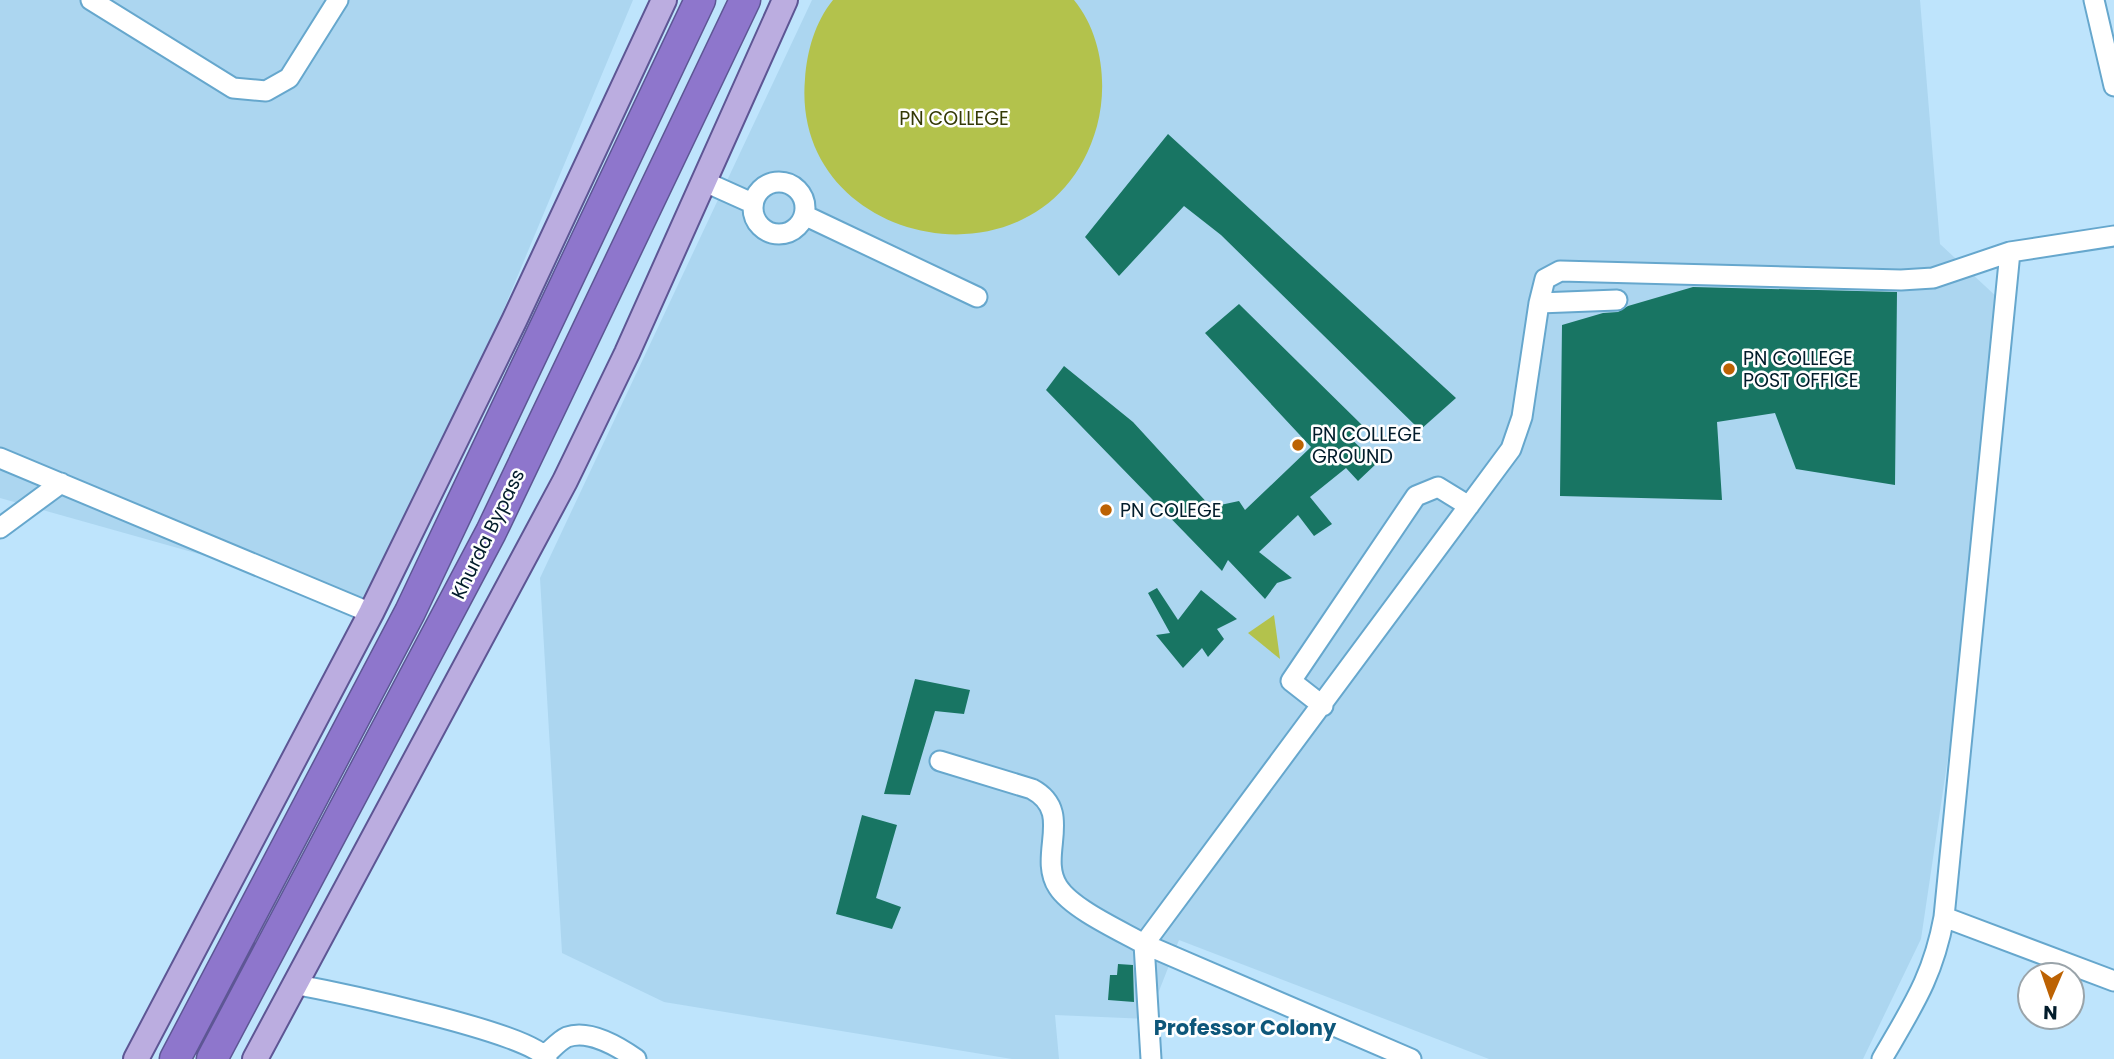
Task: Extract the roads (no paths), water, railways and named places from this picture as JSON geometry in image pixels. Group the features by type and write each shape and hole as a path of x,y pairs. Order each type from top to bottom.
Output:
{"highway":[{"name":"Khurda Bypass","path":"176,1056 410,612 700,0"},
{"name":"Khurda Bypass","path":"212,1059 491,531 745,0"}],"main road":[{"path":"176,1056 141,1048 371,613 514,321 664,0"},
{"path":"255,1059 565,481 627,353 785,0"}],"street":[{"path":"91,0 233,88 266,91 289,78 338,0"},
{"path":"2094,0 2108,38 2114,86"},
{"path":"703,181 752,203"},
{"path":"777,181 786,182 804,199 804,215 795,229 787,233 769,232 755,220 752,203 761,188 777,181"},
{"path":"804,215 977,297"},
{"path":"1151,1059 1144,944 1511,449 1522,417 1545,279 1560,271 1902,281 1933,278 2010,252 2114,236"},
{"path":"1882,1059 1928,979 1938,953 1944,917 2010,252"},
{"path":"1539,303 1617,300"},
{"path":"0,458 371,613"},
{"path":"0,528 61,483"},
{"path":"1323,706 1291,681 1416,496 1438,487 1469,506"},
{"path":"940,761 1044,795 1054,815 1053,875 1057,886 1087,910 1144,944 1411,1059"},
{"path":"1944,917 2114,981"},
{"path":"293,984 425,1013 529,1045 546,1057 566,1037 580,1035 600,1040 636,1059"}],"place":[{"name":"PN COLLEGE POST OFFICE","path":"1729,369"},
{"name":"PN COLLEGE GROUND","path":"1298,445"},
{"name":"PN COLEGE","path":"1106,510"}],"district":[{"name":"Professor Colony","path":"1245,1027"}],"park label":[{"name":"PN COLLEGE","path":"954,118"}]}
